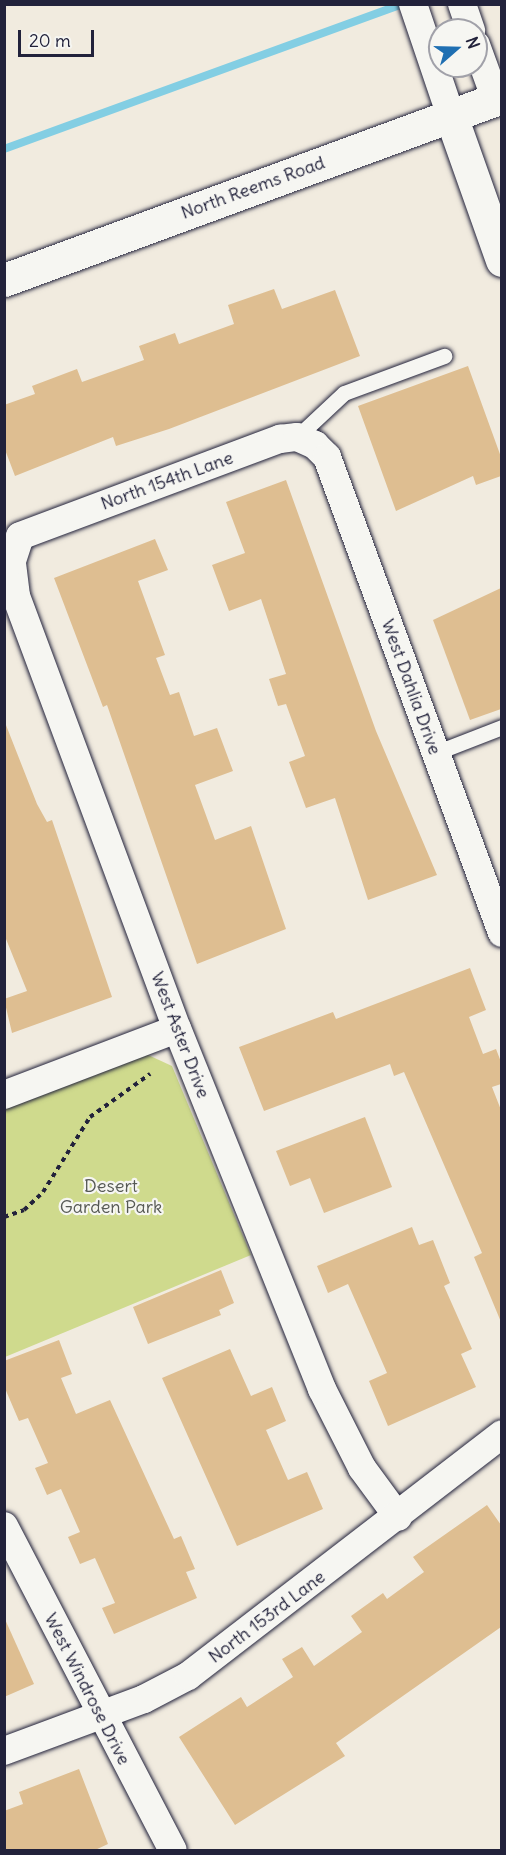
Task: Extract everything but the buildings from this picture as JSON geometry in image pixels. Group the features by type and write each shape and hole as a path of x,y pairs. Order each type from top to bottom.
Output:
{"main road":[{"name":"North Reems Road","path":"4,280 451,116 500,104"},
{"path":"451,116 501,260"}],"street":[{"path":"414,9 451,116"},
{"path":"488,74 500,104"},
{"name":"North 154th Lane","path":"21,536 280,439 306,441"},
{"name":"West Dahlia Drive","path":"306,441 327,457 501,933"},
{"name":"West Aster Drive","path":"21,536 12,561 16,596 177,1029 322,1389 362,1468 398,1517"},
{"path":"4,1095 177,1029"},
{"name":"North 153rd Lane","path":"4,1751 101,1717 144,1699 224,1653 501,1434"},
{"name":"West Windrose Drive","path":"4,1526 101,1717 173,1851"}],"lane":[{"path":"306,441 344,393 444,356"},
{"path":"435,753 501,727"}],"path":[{"path":"4,1216 24,1210 43,1192 90,1117 150,1074"}],"green space":[{"name":"Desert Garden Park","path":"146,1054 172,1066 251,1255 5,1357 5,1109"}],"waterway":[{"path":"4,149 403,4"}]}
